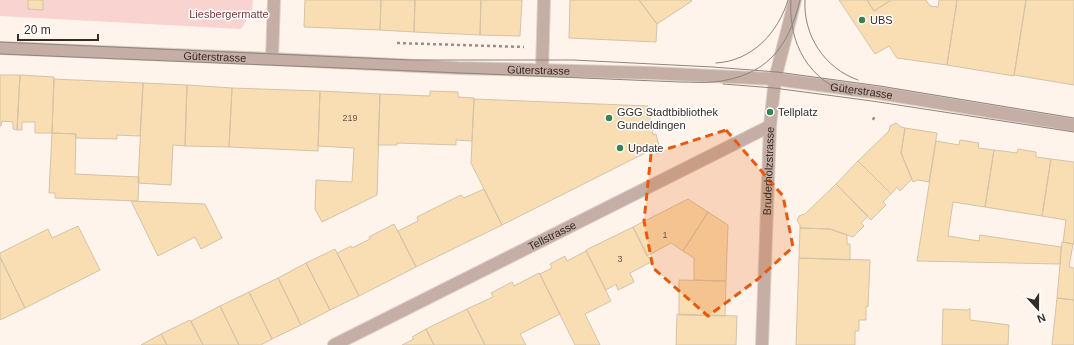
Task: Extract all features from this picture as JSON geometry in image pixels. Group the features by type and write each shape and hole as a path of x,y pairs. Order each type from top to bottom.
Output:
{"street":[{"path":"272,59 274,0"},
{"path":"542,70 544,0"},
{"name":"Bruderholzstrasse","path":"762,345 770,126 775,79 795,0"},
{"name":"Güterstrasse","path":"0,48 458,68 652,73 775,79 872,92 1074,125"},
{"name":"Tellstrasse","path":"334,345 770,126"}],"path":[{"path":"874,120 875,115"}],"highlighted area":[{"path":"726,130 783,196 793,247 758,279 708,316 653,268 644,221 651,154"}],"green space":[{"name":"Liesbergermatte","path":"0,0 253,0 252,11 241,29 0,16"}],"building":[{"path":"28,0 43,0 43,10 28,9"},
{"path":"305,0 381,0 380,30 304,27"},
{"path":"381,0 415,0 414,32 380,30"},
{"path":"415,0 481,0 480,35 414,32"},
{"path":"481,0 522,0 520,36 480,35"},
{"path":"570,0 639,0 657,24 656,42 569,38"},
{"path":"639,0 691,0 692,1 657,24"},
{"path":"839,0 867,0 874,11 891,0 926,0 930,6 938,7 939,0 957,0 947,65 897,58 889,46 875,54"},
{"path":"867,0 891,0 874,11"},
{"path":"957,0 1026,0 1014,76 947,65"},
{"path":"1026,0 1074,0 1074,85 1014,75"},
{"path":"0,75 20,75 17,130 13,129 13,122 2,121 0,126"},
{"path":"20,75 54,77 52,133 35,133 35,122 22,122 22,130 17,130"},
{"path":"54,79 143,83 140,136 117,135 117,139 76,138 76,134 52,133"},
{"path":"143,83 187,85 185,146 173,145 171,185 138,183"},
{"path":"187,85 232,88 229,147 185,146"},
{"path":"232,88 320,91 318,151 229,147"},
{"path":"320,91 380,94 377,195 322,222 315,209 316,180 352,182 354,148 318,146"},
{"path":"430,91 458,92 458,97 474,98 472,141 456,140 456,145 397,143 397,145 378,145 380,94 430,96"},
{"path":"474,99 648,106 653,135 656,134 659,146 502,225 471,163"},
{"path":"896,123 905,128 901,153 912,179 900,191 897,187 891,194 858,161 889,131 890,126"},
{"path":"905,128 937,133 929,182 918,180 913,182 901,153"},
{"path":"52,133 76,134 75,174 139,177 138,201 55,198 55,193 49,193"},
{"path":"960,140 979,143 978,148 994,150 985,207 953,202 948,236 979,241 980,235 1061,247 1060,264 917,261 936,141 959,145"},
{"path":"1018,149 1036,152 1036,157 1051,159 1042,216 985,207 994,150 1017,153"},
{"path":"1051,159 1074,162 1074,244 1063,242 1066,220 1042,216"},
{"path":"858,161 891,194 883,202 886,205 871,220 836,184"},
{"path":"836,184 868,216 861,223 864,226 853,237 830,229 800,228 797,220 799,216 805,214"},
{"path":"484,189 502,225 416,267 398,231 418,221 417,217 461,195 464,198"},
{"path":"688,199 708,212 683,251 671,243 647,256 633,227"},
{"path":"131,201 205,204 222,238 201,249 195,237 158,256"},
{"path":"708,212 728,225 726,281 694,280 694,258 683,251"},
{"path":"394,224 416,267 359,296 337,253 351,246 352,248 370,239 369,237"},
{"path":"78,226 100,270 25,308 0,257 0,253 48,229 52,238"},
{"path":"633,227 651,262 630,273 634,282 618,290 616,284 606,290 586,250"},
{"path":"800,228 830,229 847,235 847,244 850,244 850,260 799,258"},
{"path":"1062,242 1073,244 1069,267 1074,268 1074,300 1057,298"},
{"path":"335,249 359,296 330,310 306,263"},
{"path":"586,251 611,301 585,314 600,345 575,345 540,274 552,268 550,264 565,256 567,261"},
{"path":"0,257 25,308 0,320"},
{"path":"799,258 870,260 866,320 859,320 859,331 855,331 855,345 796,345"},
{"path":"306,263 330,310 301,325 278,278"},
{"path":"539,273 560,314 520,334 526,345 485,345 467,309 493,297 491,293 512,282 514,286"},
{"path":"278,278 301,325 272,339 249,292"},
{"path":"679,280 726,281 725,316 679,315"},
{"path":"249,292 272,339 261,345 239,345 220,306"},
{"path":"1057,298 1074,300 1074,345 1052,345"},
{"path":"220,306 239,345 203,345 191,321"},
{"path":"970,308 970,320 1009,325 1008,345 942,345 943,309 968,310"},
{"path":"467,309 485,345 434,345 426,329"},
{"path":"677,314 737,316 736,345 676,345"},
{"path":"190,320 203,345 167,345 161,334"},
{"path":"426,329 434,345 402,345 414,339 412,337"},
{"path":"161,334 167,345 141,345"}],"tram line":[{"path":"716,63 741,57 762,43 778,23 788,0"},
{"path":"791,0 793,31 804,59 824,80 837,89 852,95"},
{"path":"0,54 680,82 714,82 732,79 748,74 772,57 789,33 800,0"},
{"path":"805,0 805,13 808,26 818,49 835,67 846,75 858,80"},
{"path":"0,42 410,60 573,60 713,67 777,72 880,86 1074,118"},
{"path":"723,84 774,88 872,101 1074,132"}],"place":[{"name":"UBS","path":"862,20"},
{"name":"Tellplatz","path":"770,112"},
{"name":"GGG Stadtbibliothek Gundeldingen","path":"609,118"},
{"name":"Update","path":"620,148"}]}
